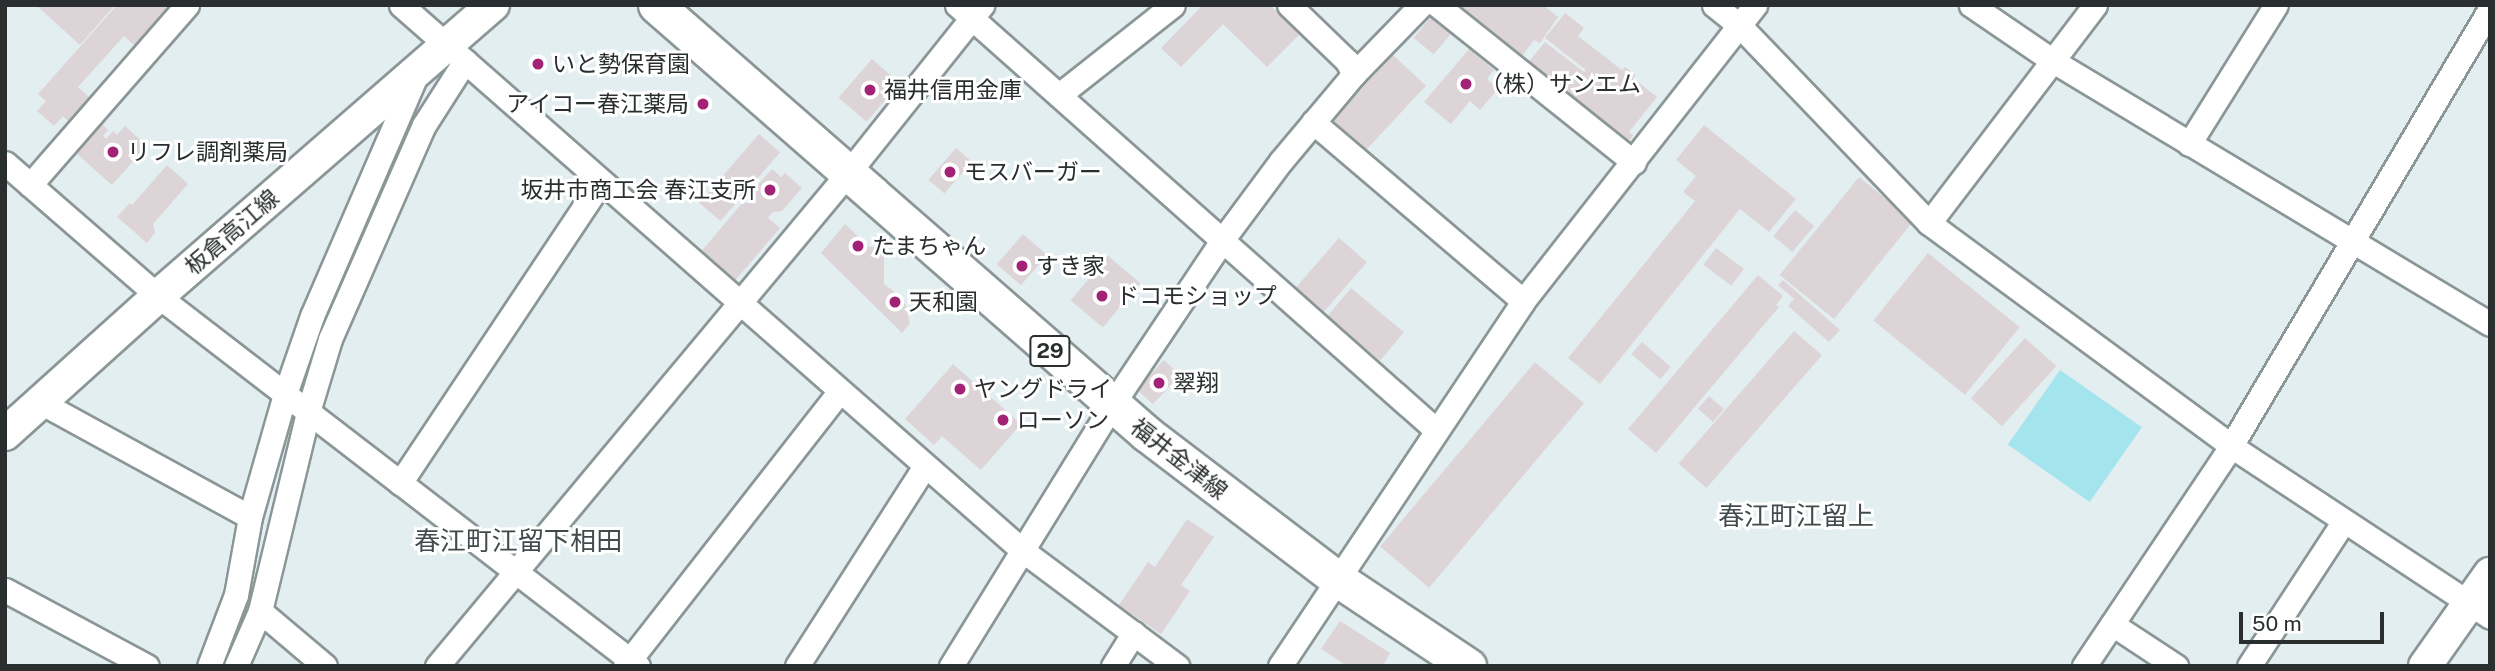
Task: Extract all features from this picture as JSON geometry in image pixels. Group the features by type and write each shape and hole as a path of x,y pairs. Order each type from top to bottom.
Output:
{"main road":[{"name":"板倉高江線","path":"18,415 417,72 456,54 493,5"},
{"name":"福井金津線","path":"656,5 1112,405 1336,578 1468,666"},
{"path":"2425,666 2479,611 2490,574"}],"street":[{"path":"30,185 187,5"},
{"path":"401,5 1022,550 1177,666"},
{"path":"1059,95 1173,5"},
{"path":"1289,5 1347,61 1354,74"},
{"path":"951,666 1112,405 1223,239 1313,122 1354,74 1421,5"},
{"path":"1437,5 1634,162"},
{"path":"1714,5 1739,25 1929,223 2231,446 2479,611"},
{"path":"1280,666 1336,578 1523,301 1755,5"},
{"path":"1971,5 2053,61 2490,324"},
{"path":"1929,223 2095,5"},
{"path":"2189,144 2276,5"},
{"path":"2084,666 2231,446 2490,9"},
{"path":"437,666 848,173 970,10 1059,95 1436,430"},
{"path":"236,666 260,611 308,412 330,339 456,54"},
{"path":"209,666 236,595 250,517 285,394 312,316 417,72"},
{"path":"1313,122 1523,301"},
{"path":"5,163 158,296 515,571 631,664 840,391"},
{"path":"400,483 601,182"},
{"path":"18,415 250,517"},
{"path":"797,666 925,466"},
{"path":"2249,666 2344,521"},
{"path":"5,590 147,666"},
{"path":"260,611 325,666"},
{"path":"2112,624 2176,666"},
{"path":"1113,666 1134,634"}],"shaded area":[{"path":"2060,370 2142,427 2090,502 2008,445"}],"building":[{"path":"36,5 115,5 80,45"},
{"path":"117,5 164,5 169,10 136,47 124,36 78,87 90,98 69,122 63,116 54,126 37,111 46,101 38,94"},
{"path":"1203,5 1270,5 1300,34 1267,67 1223,24 1181,67 1161,48"},
{"path":"1463,5 1543,5 1558,17 1540,43 1534,40 1521,57 1460,11"},
{"path":"1565,13 1584,28 1578,36 1622,70 1625,67 1636,75 1633,78 1657,97 1629,132 1633,135 1629,141 1626,138 1622,140 1527,64 1545,42 1584,72 1586,70 1545,38"},
{"path":"1431,17 1451,34 1434,54 1414,38"},
{"name":"（株）サンエム","path":"1469,49 1494,70 1487,79 1498,89 1480,110 1470,101 1451,124 1424,102"},
{"path":"1393,55 1426,86 1363,153 1330,122"},
{"name":"福井信用金庫","path":"872,59 900,83 866,122 839,97"},
{"path":"102,124 108,130 103,136 106,139 113,131 117,135 125,126 147,146 112,185 76,153"},
{"path":"1704,125 1796,199 1769,232 1740,209 1600,384 1568,358 1695,201 1683,192 1696,176 1676,160"},
{"path":"759,134 780,152 720,221 699,203"},
{"path":"956,148 972,162 944,193 928,180"},
{"path":"167,165 188,184 153,224 155,233 147,243 117,217 130,203 132,205"},
{"path":"772,169 781,177 785,173 802,188 782,211 773,212 768,218 780,228 733,283 699,254 743,202 747,203 755,195 752,191"},
{"path":"1859,177 1913,221 1834,319 1780,275"},
{"path":"1795,210 1814,226 1792,252 1773,236"},
{"path":"845,224 869,247 884,247 884,284 904,299 910,323 902,333 821,253"},
{"path":"1023,234 1047,255 1021,285 997,264"},
{"path":"1339,238 1367,262 1323,313 1295,289"},
{"path":"1716,248 1744,269 1731,286 1703,265"},
{"path":"1928,253 2020,327 1965,395 1873,321"},
{"path":"1108,256 1140,283 1103,327 1071,300"},
{"path":"1758,275 1783,296 1776,305 1779,307 1656,453 1628,429"},
{"path":"1783,280 1840,330 1829,342 1788,306 1794,299 1778,285"},
{"path":"1351,288 1404,332 1380,361 1327,316"},
{"path":"1794,331 1822,355 1706,488 1679,464"},
{"path":"2025,338 2056,366 2002,426 1971,398"},
{"path":"1642,342 1671,367 1660,379 1632,354"},
{"path":"1164,360 1180,375 1153,404 1137,389"},
{"path":"1535,362 1584,403 1429,588 1380,547"},
{"path":"953,364 1021,424 981,470 942,436 934,445 905,419"},
{"path":"1709,396 1724,409 1713,422 1698,409"},
{"path":"1187,519 1214,537 1181,585 1190,591 1161,634 1119,605 1148,562 1155,567"},
{"path":"1340,621 1390,653 1383,666 1347,666 1321,649"}],"place":[{"name":"いと勢保育園","path":"538,64"},
{"name":"（株）サンエム","path":"1466,84"},
{"name":"福井信用金庫","path":"870,90"},
{"name":"アイコー春江薬局","path":"703,104"},
{"name":"リフレ調剤薬局","path":"113,152"},
{"name":"モスバーガー","path":"950,172"},
{"name":"坂井市商工会 春江支所","path":"770,190"},
{"name":"たまちゃん","path":"858,246"},
{"name":"すき家","path":"1022,266"},
{"name":"ドコモショップ","path":"1102,296"},
{"name":"天和園","path":"895,302"},
{"name":"翠翔","path":"1159,383"},
{"name":"ヤングドライ","path":"960,389"},
{"name":"ローソン","path":"1003,420"}],"district":[{"name":"春江町江留上","path":"1796,516"},
{"name":"春江町江留下相田","path":"518,541"}]}
